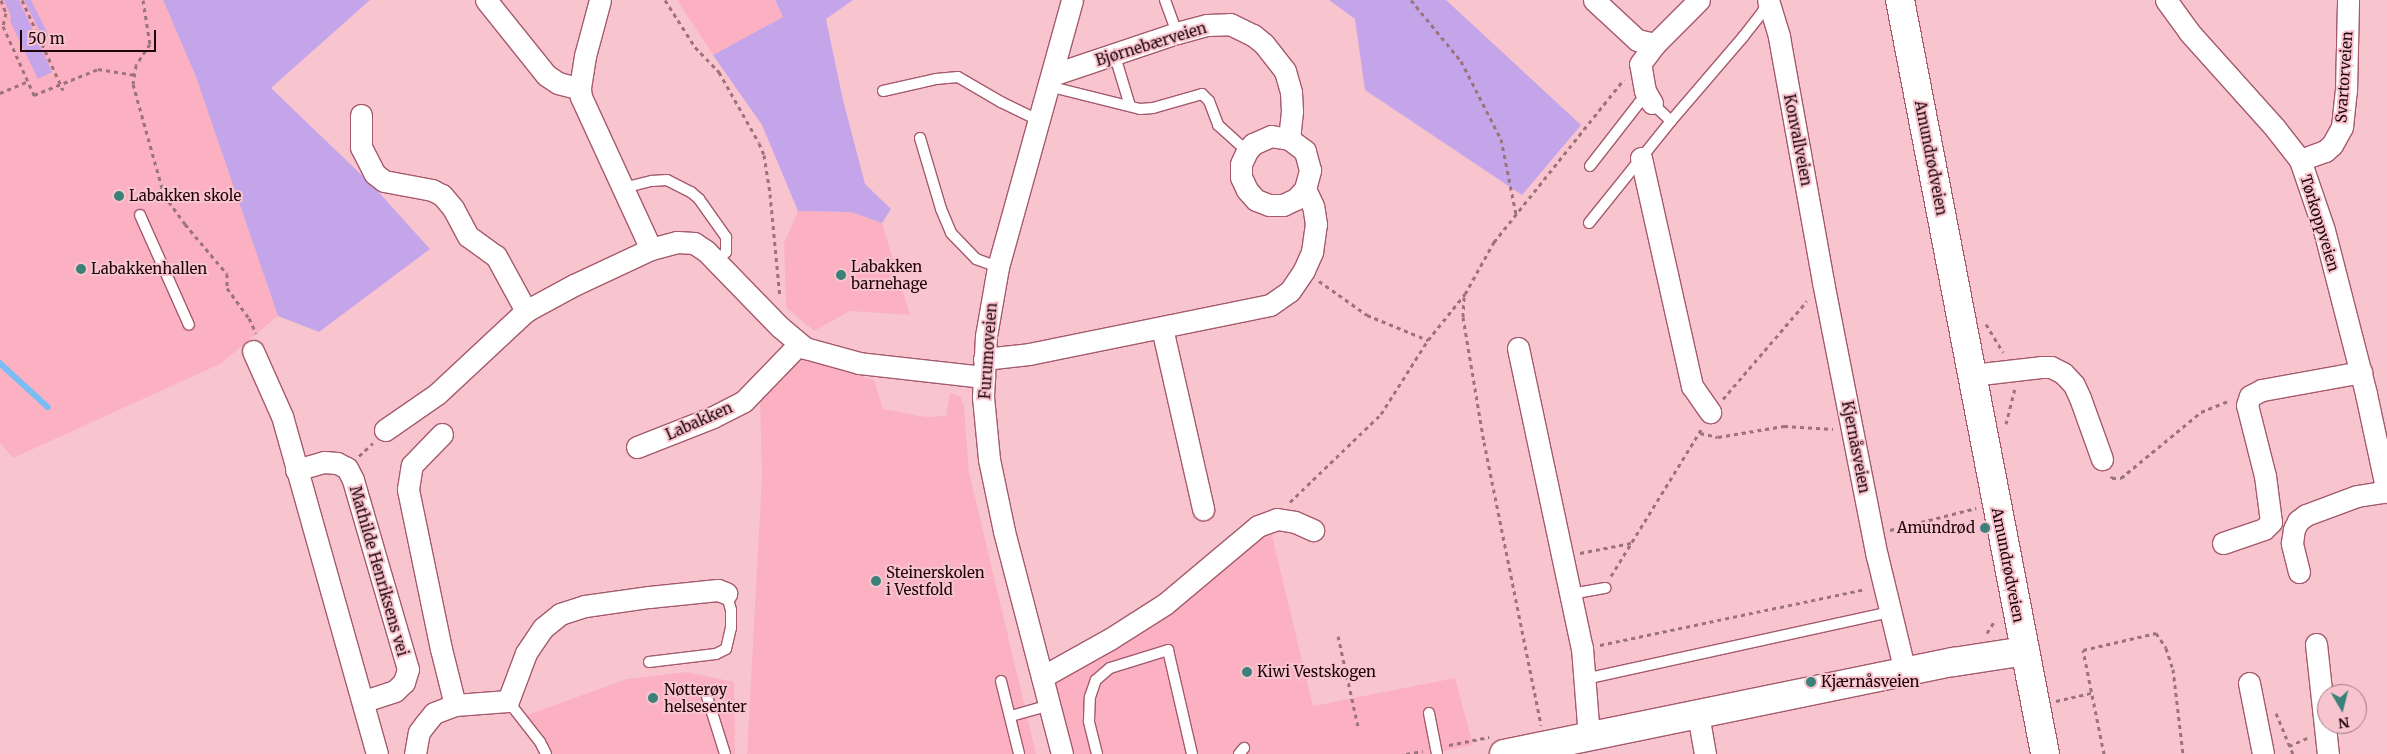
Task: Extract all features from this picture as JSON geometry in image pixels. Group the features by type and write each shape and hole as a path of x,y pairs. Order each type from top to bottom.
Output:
{"main road":[{"name":"Amundrødveien","path":"1900,0 2044,754"},
{"path":"1498,745 1589,736 1905,672 2025,651"}],"street":[{"path":"486,0 546,75 558,83 580,88"},
{"path":"600,0 585,56 580,88 584,105 651,250"},
{"path":"1594,0 1637,40 1656,44"},
{"path":"1650,100 1640,64 1656,44 1699,0"},
{"name":"Konvallveien","path":"1768,0 1779,37 1822,282"},
{"name":"Tørkoppveien","path":"2166,0 2189,32 2275,128 2300,160 2324,230 2361,372 2387,491 2357,496 2306,515 2298,520 2294,529 2292,544 2299,572"},
{"name":"Svartorveien","path":"2300,160 2325,151 2332,145 2342,127 2346,92 2348,0"},
{"name":"Furumoveien","path":"1062,754 1004,531 989,459 984,404 984,368 989,314 998,267 1038,120 1076,1"},
{"name":"Bjørnebærveien","path":"1050,81 1114,53 1207,25 1230,24 1248,32 1264,44 1280,64 1288,78 1292,111 1289,139"},
{"path":"362,115 360,129 361,147 375,174 384,181 432,190 442,195 453,208 468,236 496,256 526,311"},
{"path":"1271,136 1289,139 1301,148 1309,160 1309,180 1305,189 1296,199 1283,205 1269,205 1256,200 1247,190 1241,178 1241,164 1247,151 1253,144 1271,136"},
{"path":"1641,158 1692,386 1710,412"},
{"path":"385,430 437,394 526,311 574,285 651,250 677,242 694,243 717,261 780,327 799,344 818,353 859,363 984,368 1029,354 1270,305 1290,290 1304,270 1312,252 1316,224 1313,206 1305,189"},
{"name":"Kjernåsveien","path":"1822,282 1884,586 1905,672"},
{"path":"1162,328 1203,509"},
{"name":"Labakken","path":"637,447 713,416 744,401 799,344"},
{"path":"1518,348 1582,648 1589,736"},
{"path":"253,351 282,416 364,701 377,754"},
{"path":"1972,375 2041,367 2051,367 2063,373 2074,385 2102,459"},
{"path":"2223,542 2264,529 2271,522 2264,476 2248,405 2250,396 2262,390 2361,372"},
{"path":"442,434 412,465 408,489 441,649 455,705"},
{"name":"Mathilde Henriksens vei","path":"296,470 324,462 337,463 347,468 353,480 408,669 404,682 395,691 364,701"},
{"path":"1042,677 1110,639 1165,604 1232,546 1267,521 1276,519 1296,522 1313,530"},
{"path":"415,754 419,732 434,713 455,705 508,701 526,653 543,628 560,614 585,606 649,597 718,590 726,593"},
{"path":"2316,644 2328,754"},
{"path":"2249,683 2263,754"},
{"path":"1698,714 1705,754"}],"lane":[{"path":"1166,0 1178,33"},
{"name":"Konvallveien","path":"1590,223 1671,121 1744,37 1762,13 1768,0"},
{"path":"1114,53 1130,106"},
{"path":"883,92 936,79 958,77 1001,102 1038,120"},
{"path":"1050,81 1130,106 1148,109 1202,94 1208,101 1218,125 1247,151"},
{"path":"1590,166 1639,103 1650,100 1671,121"},
{"path":"920,138 940,209 951,234 976,259 998,267"},
{"path":"623,188 652,181 667,180 691,192 699,199 726,237 726,252 717,261"},
{"path":"140,215 189,325"},
{"path":"1571,594 1605,588"},
{"path":"649,662 716,654 726,649 731,628 731,610 726,593"},
{"path":"1585,678 1891,612"},
{"path":"1097,754 1089,721 1090,697 1096,680 1110,668 1168,650 1192,754"},
{"path":"1001,681 1019,754"},
{"path":"705,690 725,754"},
{"path":"508,701 540,742 546,754"},
{"path":"1011,716 1050,705"},
{"path":"1429,713 1436,751"}],"path":[{"path":"1,0 6,14 1,24 34,95 98,69 134,76"},
{"path":"22,0 63,90"},
{"path":"139,109 133,84 134,76 136,66 150,44 143,0"},
{"path":"665,0 695,47 718,72 759,143 764,156 770,194 780,298 780,327"},
{"path":"1411,0 1461,61 1501,139 1516,214"},
{"path":"1542,726 1484,442 1462,302 1494,242 1628,75 1640,64"},
{"path":"0,93 28,81"},
{"path":"1304,270 1367,315 1428,340"},
{"path":"1267,521 1371,426 1405,378 1428,340 1465,294"},
{"path":"2102,459 2112,478 2121,478 2201,412 2228,401 2250,396"},
{"path":"1700,433 1718,437 1784,426 1853,430"},
{"path":"347,468 385,430"},
{"path":"1873,534 1976,508"},
{"path":"1563,556 1631,543"},
{"path":"1582,648 1884,586"},
{"path":"1981,637 1992,628 1996,612"},
{"path":"2104,754 2084,650 2156,633 2166,648 2173,670 2183,754"},
{"path":"1338,636 1358,726"},
{"path":"2055,701 2091,693"},
{"path":"1534,728 1551,724"},
{"path":"2289,746 2310,736"},
{"path":"1406,754 1498,745"}],"shaded area":[{"name":"Labakken skole","path":"0,0 163,0 196,77 278,316 220,364 13,458 0,443"},
{"path":"4,0 19,0 52,72 38,79 10,21 11,16"},
{"path":"24,0 31,0 49,36 43,38"},
{"path":"163,0 370,0 271,88 373,186 430,249 319,332 278,316 196,77"},
{"path":"677,0 774,0 783,17 713,55"},
{"path":"775,0 853,0 826,19 843,100 865,184 891,209 882,223 851,212 798,211 762,125 713,55 783,17"},
{"path":"1329,0 1446,0 1581,125 1522,195 1365,90 1355,19"},
{"name":"Labakken barnehage","path":"798,211 851,212 882,223 910,315 850,311 814,331 786,307 784,243"},
{"name":"Steinerskolen i Vestfold","path":"800,358 874,380 883,409 926,417 946,416 950,393 960,396 964,406 969,472 1036,754 747,754 762,476 760,401"},
{"path":"1267,515 1313,706 1455,678 1473,745 1428,754 1068,754 1052,677"},
{"name":"Nøtterøy helsesenter","path":"687,672 734,682 735,754 539,754 527,715 627,679"}],"waterway":[{"path":"0,363 48,407"}],"place":[{"name":"Labakken skole","path":"119,196"},
{"name":"Labakkenhallen","path":"81,269"},
{"name":"Labakken barnehage","path":"841,275"},
{"name":"Amundrød","path":"1985,528"},
{"name":"Steinerskolen i Vestfold","path":"876,581"},
{"name":"Kiwi Vestskogen","path":"1247,672"},
{"name":"Kjærnåsveien","path":"1811,682"},
{"name":"Nøtterøy helsesenter","path":"653,698"}]}
